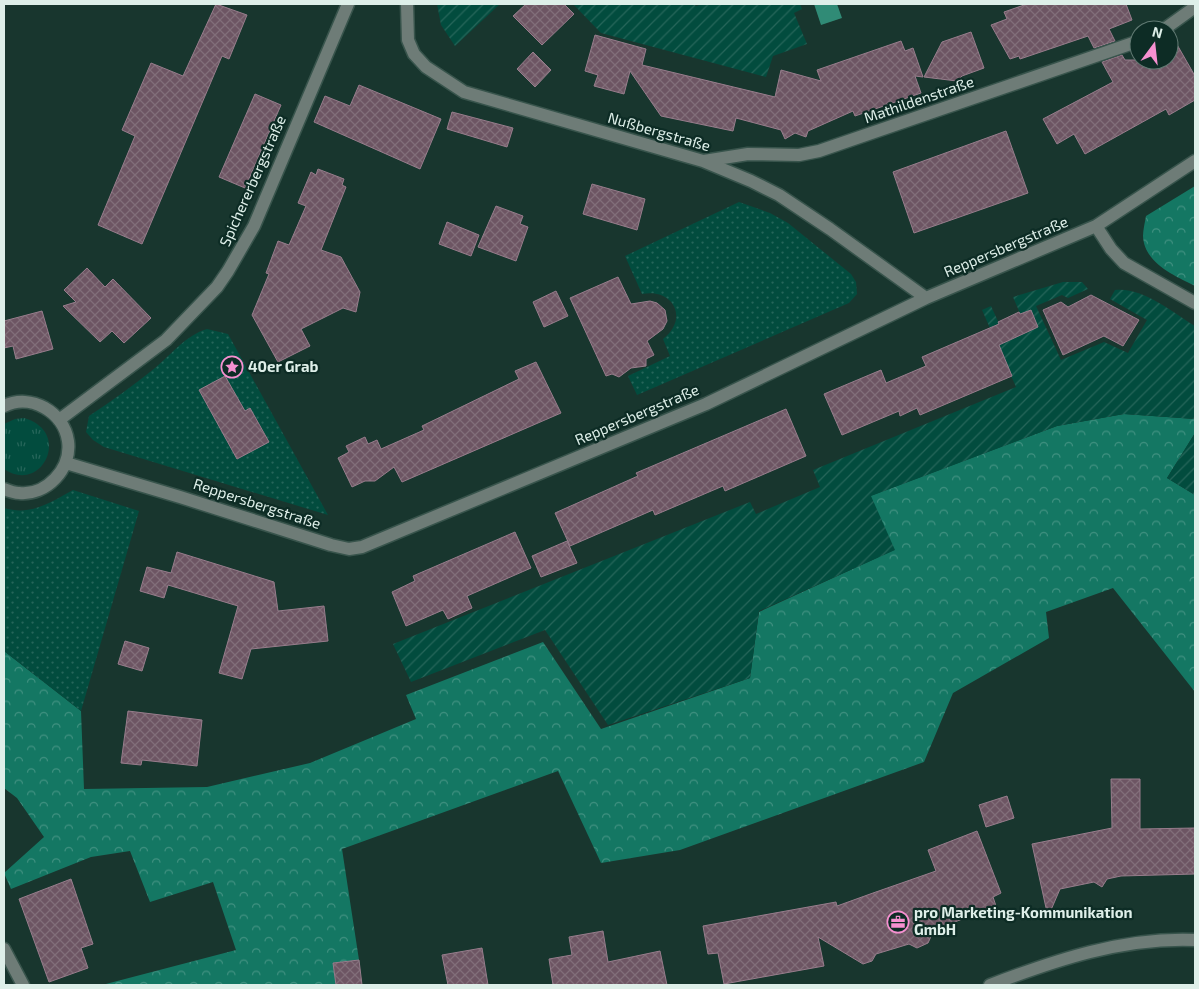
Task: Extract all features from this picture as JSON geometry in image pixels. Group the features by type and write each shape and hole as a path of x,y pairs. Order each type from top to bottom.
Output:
{"street":[{"name":"Spichererbergstraße","path":"59,420 166,340 217,287 228,272 254,226 348,4"},
{"name":"Nußbergstraße","path":"407,4 408,40 414,54 426,67 464,92 703,161 779,195 926,298"},
{"path":"1177,20 1195,7"},
{"name":"Mathildenstraße","path":"703,161 748,154 799,155 819,151 1129,43"},
{"name":"Reppersbergstraße","path":"66,463 331,545 348,549 362,547 706,404 926,298 1096,226 1195,161"},
{"path":"1096,226 1111,249 1124,263 1195,303"},
{"path":"4,406 18,402 30,402 51,412 59,420 68,441 66,463 52,482 39,490 20,493 4,490"},
{"path":"990,985 1052,962 1126,943 1195,940"},
{"path":"4,949 23,985"}],"green space":[{"path":"437,4 500,4 455,46 441,25"},
{"path":"573,4 694,4 696,6 703,4 800,4 802,9 794,13 807,44 773,56 766,77 601,33"},
{"path":"1195,186 1195,286 1170,273 1155,261 1149,254 1143,236 1146,216"},
{"path":"739,202 770,213 788,223 851,274 856,282 857,294 849,303 637,395 628,376 670,356 663,339 671,331 675,323 676,314 670,300 653,293 642,294 625,256"},
{"path":"1063,282 1082,282 1088,289 1068,298 1062,295 1036,306 1061,360 1104,342 1128,353 1147,320 1110,299 1115,290 1126,290 1147,296 1195,326 1195,419 1124,414 1057,426 871,496 895,550 759,611 750,678 608,725 545,630 411,682 393,644 750,502 756,514 820,487 813,470 1016,387 982,310 991,306 1007,341 1028,332 1013,297"},
{"path":"207,329 228,334 328,515 104,447 93,440 86,432 89,416 139,381 186,340","holes":["225,376 245,411 250,408 269,441 237,459 199,390"]},
{"path":"1124,414 1195,419 1195,433 1167,478 1195,495 1195,692 1113,588 1046,612 1049,638 953,693 924,762 680,850 601,863 558,771 342,849 359,960 333,963 336,985 102,985 236,950 213,882 150,902 130,851 91,857 11,889 4,873 44,837 17,798 4,788 4,651 81,711 84,789 207,787 310,763 416,719 406,695 543,642 601,729 750,678 759,612 894,550 870,496 1057,426"},
{"path":"24,418 39,425 47,436 49,447 46,458 40,468 30,474 17,475 4,469 4,424 15,419"},
{"path":"1195,433 1195,495 1167,478"},
{"path":"73,490 139,511 81,711 4,651 4,508 23,510 40,507"}],"shaded area":[{"path":"814,4 837,4 842,18 821,25"}],"building":[{"path":"216,4 247,15 229,59 222,56 142,244 98,225 135,136 122,130 151,63 183,76"},
{"path":"526,4 564,4 574,14 542,45 513,16"},
{"path":"1027,4 1126,4 1132,20 1109,29 1115,41 1094,48 1088,36 1020,59 1019,56 1010,59 991,25 1007,19 1004,12"},
{"path":"971,32 984,68 962,76 957,81 924,77 942,42"},
{"path":"595,35 646,49 642,65 775,97 781,70 821,81 817,70 901,41 905,51 913,48 923,77 915,76 921,93 855,116 853,111 808,131 806,137 795,133 785,139 781,130 736,118 733,131 661,116 630,71 624,94 594,86 598,75 585,71"},
{"path":"1179,48 1195,76 1195,100 1169,115 1166,109 1085,154 1074,134 1057,144 1043,119 1113,82 1102,62 1122,55 1125,60 1129,60 1129,70 1179,70"},
{"path":"533,52 551,70 535,87 517,69"},
{"path":"359,85 441,119 420,169 314,122 325,96 350,106"},
{"path":"255,94 281,105 245,188 219,177"},
{"path":"452,112 513,128 507,147 447,129"},
{"path":"1006,131 1028,193 914,233 893,172"},
{"path":"318,169 344,179 342,185 346,187 321,250 341,257 360,292 356,312 343,308 301,329 310,346 278,362 252,315 269,274 266,273 278,241 289,245 306,206 298,203 311,172 316,175"},
{"path":"592,184 645,199 637,230 583,214"},
{"path":"496,206 523,216 520,224 528,227 516,261 478,247"},
{"path":"447,222 479,235 471,256 439,244"},
{"path":"87,268 105,287 113,279 151,318 124,343 112,331 100,342 63,306 76,302 64,290"},
{"path":"618,277 631,304 650,301 657,303 665,310 667,321 663,329 647,341 654,355 646,359 646,366 631,368 619,377 612,374 606,376 570,298"},
{"path":"556,291 568,316 544,327 533,302"},
{"path":"1091,295 1139,320 1123,346 1104,336 1063,355 1043,310 1061,302 1068,307"},
{"path":"1031,310 1038,327 999,345 1012,376 920,415 917,408 900,416 899,411 842,435 824,394 881,370 886,383 926,366 922,357 999,324 998,322 1019,312 1020,314"},
{"path":"42,311 53,349 16,359 13,346 4,348 4,321"},
{"path":"536,362 561,413 402,482 394,467 375,481 365,481 352,487 338,458 349,452 346,446 365,437 368,444 377,440 381,449 424,430 422,426 519,379 515,371"},
{"path":"225,376 245,411 250,408 269,442 237,459 199,390"},
{"path":"786,409 806,456 725,491 723,486 655,515 653,510 570,546 555,513 638,476 636,473"},
{"path":"515,532 531,568 467,596 472,608 448,619 443,610 406,626 392,592 415,581 413,576"},
{"path":"567,541 577,563 541,577 532,556"},
{"path":"177,552 274,582 278,611 324,606 328,641 251,649 242,679 219,673 238,606 168,585 164,598 140,591 147,567 171,573"},
{"path":"125,641 149,648 142,671 118,664"},
{"path":"128,711 202,720 197,766 142,760 141,765 121,763"},
{"path":"1111,779 1140,779 1140,829 1195,828 1195,874 1121,876 1107,879 1102,887 1094,882 1060,889 1048,917 1032,844 1112,828"},
{"path":"1007,796 1014,818 986,827 979,805"},
{"path":"977,831 1001,893 993,897 996,906 934,930 928,943 917,948 909,944 876,954 872,961 863,964 818,937 824,966 724,984 718,953 708,954 703,926 836,902 837,906 936,871 928,850"},
{"path":"71,879 93,944 81,948 88,968 49,982 19,899"},
{"path":"603,931 608,962 660,951 667,985 553,985 549,959 572,955 569,937"},
{"path":"482,948 488,985 448,985 442,955"},
{"path":"359,960 362,985 336,985 333,963"}],"place":[{"name":"40er Grab","path":"232,367"},
{"name":"pro Marketing-Kommunikation GmbH","path":"898,922"}]}
